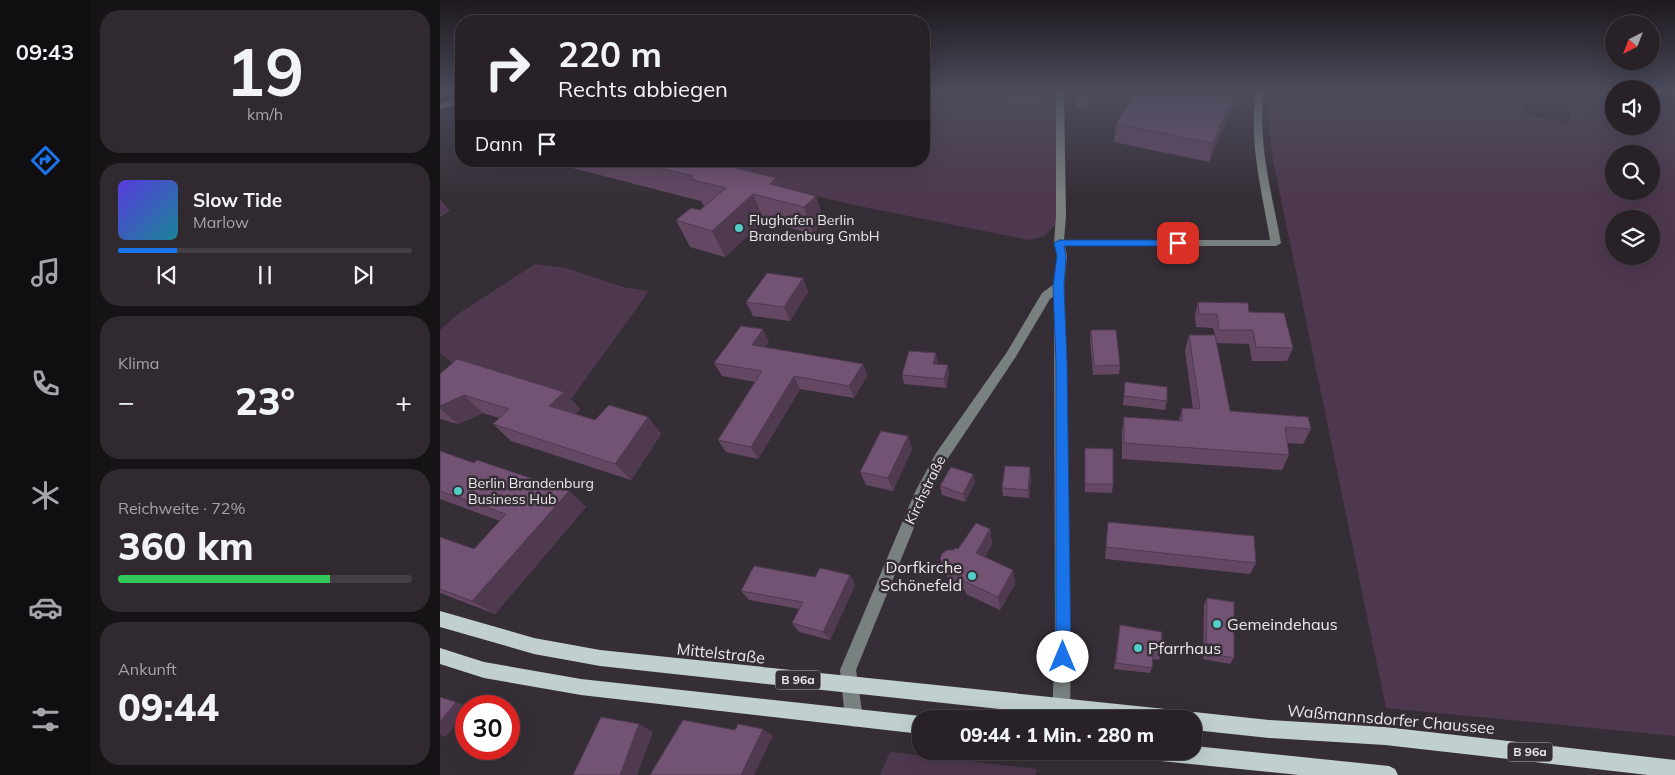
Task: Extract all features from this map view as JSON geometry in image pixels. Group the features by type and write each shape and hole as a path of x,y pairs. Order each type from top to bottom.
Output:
{"main road":[{"name":"Mittelstraße","path":"440,619 534,646 600,658 850,686 1038,710"},
{"name":"B 96a","path":"440,656 484,670 581,688 912,724"},
{"name":"Waßmannsdorfer Chaussee","path":"1202,722 1269,729 1385,736 1675,769"},
{"path":"1202,756 1389,775"}],"street":[{"path":"1060,127 1061,216 1059,243 1062,256 1058,286 1062,362 1062,710"},
{"path":"1059,243 1276,243 1260,127"},
{"name":"Kirchstraße","path":"854,718 848,670 920,496 945,450 1010,356 1046,296 1058,286"}],"shaded area":[{"path":"930,127 1057,127 1056,224 1045,236 1029,240 854,205 693,167 930,167"},
{"path":"1269,127 1605,127 1605,135 1660,135 1660,127 1675,127 1675,736 1386,708 1273,160"},
{"path":"535,264 566,268 623,287 649,291 572,398 456,366 440,353 440,330 458,314"},
{"path":"890,752 912,755 912,760 959,760 1037,769 1036,775 880,775"}],"building":[{"path":"1132,127 1220,127 1213,143"},
{"path":"656,167 732,167 776,178 770,184 816,196 804,207 753,194 712,231 676,220 691,208 700,210 726,188 690,179 693,176"},
{"path":"767,273 803,278 784,307 746,302"},
{"path":"1198,302 1248,303 1249,312 1284,313 1293,348 1256,347 1253,330 1219,330 1217,314 1199,314"},
{"path":"741,326 763,329 752,345 863,364 849,386 794,376 751,447 718,440 762,371 714,363"},
{"path":"1091,330 1116,330 1120,365 1094,366"},
{"path":"1189,335 1215,335 1230,411 1308,417 1311,429 1285,427 1289,455 1124,443 1124,417 1182,421 1182,408 1200,409"},
{"path":"909,351 936,353 933,364 948,365 944,379 902,375"},
{"path":"457,359 564,392 549,406 595,420 609,405 648,417 615,464 493,424 509,409 464,395 440,406 440,374"},
{"path":"1125,382 1167,387 1167,401 1124,396"},
{"path":"881,431 908,436 888,478 860,472"},
{"path":"1085,448 1113,449 1113,484 1085,484"},
{"path":"440,451 474,463 477,460 569,491 472,601 440,589 440,537 474,549 506,514 440,491"},
{"path":"1005,466 1030,467 1028,490 1002,488"},
{"path":"951,467 973,474 963,494 940,486"},
{"path":"1108,522 1254,536 1256,563 1106,547"},
{"path":"976,523 990,529 976,553 1013,570 998,597 962,580 962,576 945,568 945,564 940,559 947,550 958,549"},
{"path":"754,566 815,577 820,568 850,575 823,632 792,623 803,602 741,591"},
{"name":"Gemeindehaus","path":"1207,598 1234,602 1234,658 1206,653"},
{"name":"Pfarrhaus","path":"1120,625 1162,632 1161,654 1153,653 1152,668 1116,663"},
{"path":"440,697 455,702 455,703 440,722"},
{"path":"601,717 639,724 620,775 573,775"},
{"path":"683,720 735,730 738,724 763,729 741,775 650,775"}],"place":[{"name":"Flughafen Berlin Brandenburg GmbH","path":"739,228"},
{"name":"Berlin Brandenburg Business Hub","path":"458,491"},
{"name":"Dorfkirche Schönefeld","path":"972,576"},
{"name":"Gemeindehaus","path":"1217,624"},
{"name":"Pfarrhaus","path":"1138,648"}],"route":[{"path":"1063,657 1062,362 1058,286 1062,256 1059,243 1178,243"}]}
